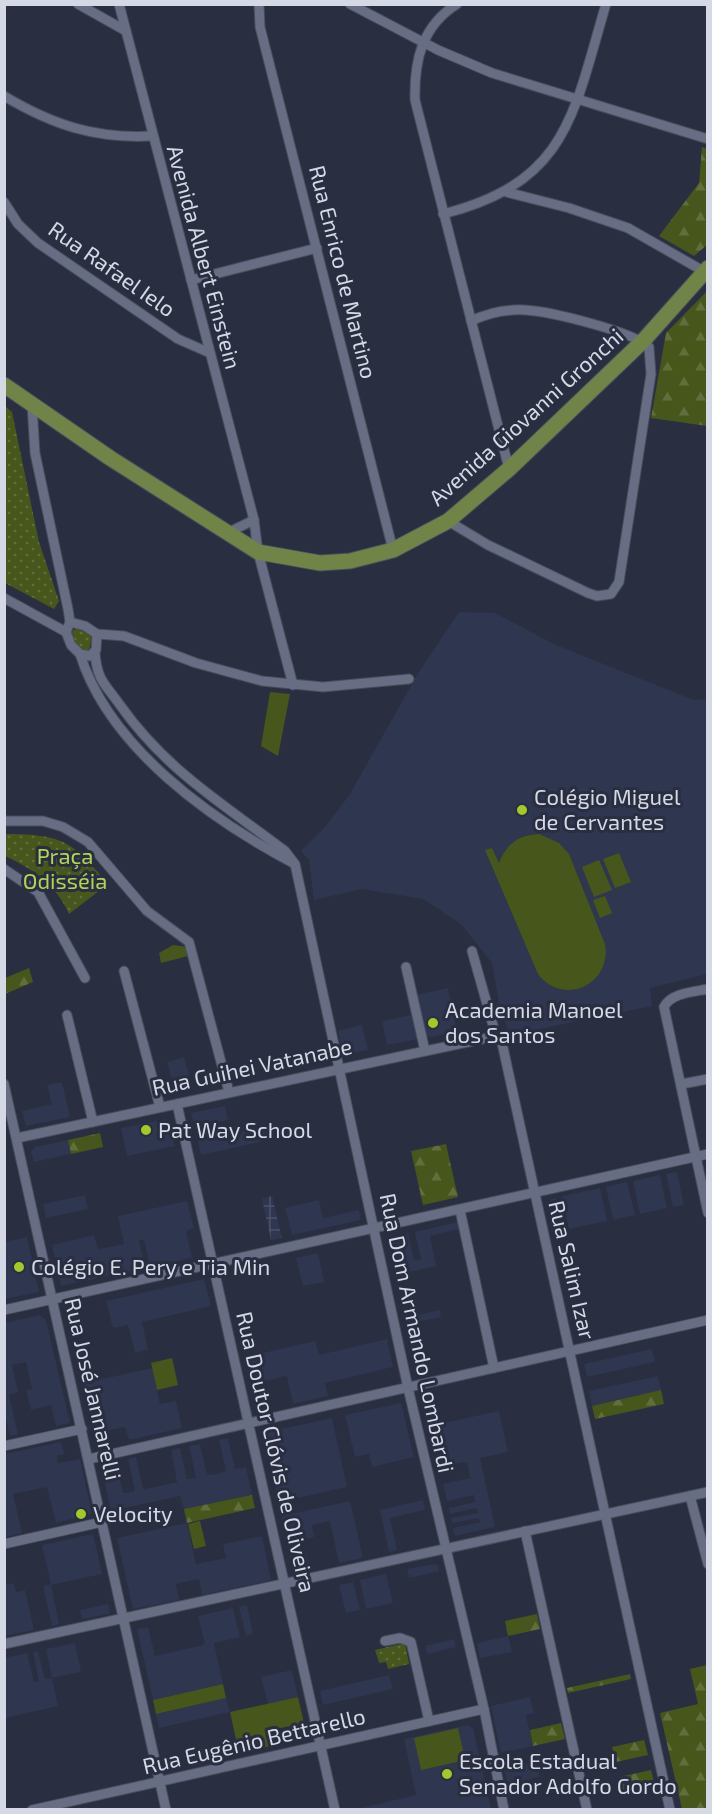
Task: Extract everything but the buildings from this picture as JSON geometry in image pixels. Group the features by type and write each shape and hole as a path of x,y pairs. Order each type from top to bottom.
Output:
{"main road":[{"name":"Avenida Giovanni Gronchi","path":"4,385 258,552 320,563 350,561 393,549 448,521 509,469 643,340 706,270"}],"street":[{"path":"78,4 126,31"},
{"name":"Avenida Albert Einstein","path":"119,4 254,520 258,552 293,685"},
{"name":"Rua Enrico de Martino","path":"258,4 260,27 393,549"},
{"path":"350,4 422,42 492,73 708,139"},
{"path":"457,4 435,21 422,42 414,79 415,100 509,469"},
{"path":"443,214 474,206 506,192 537,170 555,149 577,100 606,4"},
{"path":"4,96 64,126 101,135 152,136"},
{"path":"506,192 569,208 616,224 640,234 706,270"},
{"name":"Rua Rafael Ielo","path":"4,202 18,224 38,243 178,339 210,353"},
{"path":"191,280 317,248"},
{"path":"448,521 488,546 588,593 597,596 611,594 616,589 621,571 651,374 649,347 643,340 580,321 525,309 502,311 471,321"},
{"path":"32,405 35,453 70,622 66,632"},
{"path":"227,533 254,520"},
{"path":"4,598 66,632 71,645 80,654 89,679 108,713 148,759 224,822 295,864"},
{"path":"70,622 85,626 97,634 124,636 236,675 293,685 323,687 409,679"},
{"path":"97,634 93,654 100,681 149,743 203,792 285,850 295,864"},
{"path":"80,654 93,654"},
{"path":"4,821 43,821 63,827 88,842 147,911 189,942 229,1092"},
{"name":"Rua Dom Armando Lombardi","path":"295,864 408,1388 444,1549 484,1709 504,1809"},
{"path":"4,869 38,892 85,978"},
{"name":"Rua Salim Izar","path":"472,951 496,1036 502,1043 670,1809"},
{"path":"406,967 425,1051"},
{"path":"124,971 160,1107"},
{"path":"708,989 675,997 666,1004 664,1014 682,1084 708,1213"},
{"path":"67,1015 93,1122"},
{"name":"Rua Guihei Vatanabe","path":"17,1138 496,1036"},
{"path":"682,1084 708,1078"},
{"name":"Rua José Jannarelli","path":"4,1084 166,1809"},
{"name":"Rua Doutor Clóvis de Oliveira","path":"177,1104 335,1809"},
{"path":"4,1310 374,1230 708,1154"},
{"path":"460,1210 494,1368"},
{"path":"88,1459 708,1320"},
{"path":"4,1446 82,1429"},
{"path":"4,1644 708,1492"},
{"path":"690,1496 708,1564"},
{"path":"4,1544 102,1522"},
{"path":"525,1532 587,1809"},
{"path":"385,1641 400,1638 411,1642 429,1721"},
{"name":"Rua Eugênio Bettarello","path":"32,1809 484,1709"}],"shaded area":[{"name":"Colégio Miguel de Cervantes","path":"459,612 495,613 554,644 694,700 707,699 707,974 650,988 652,1006 510,1035 500,1009 492,963 461,924 423,899 362,889 314,900 309,860 301,851 325,827 350,794 417,675"},
{"path":"448,988 457,1032 425,1038 416,995"},
{"path":"412,1015 418,1039 387,1045 382,1021"},
{"path":"362,1025 368,1050 343,1055 338,1031"},
{"path":"184,1057 193,1090 176,1094 167,1062"},
{"path":"62,1082 70,1117 26,1126 22,1111 52,1104 47,1085"},
{"path":"225,1106 228,1120 195,1127 191,1113"},
{"path":"167,1119 175,1146 127,1156 121,1128"},
{"path":"270,1125 273,1139 201,1155 198,1141"},
{"path":"68,1140 71,1154 34,1162 31,1152 35,1147"},
{"path":"677,1172 684,1205 673,1207 666,1174"},
{"path":"660,1175 667,1208 640,1214 633,1181"},
{"path":"627,1182 635,1215 613,1220 606,1187"},
{"path":"600,1188 607,1221 569,1229 562,1196"},
{"path":"85,1195 88,1209 46,1218 43,1204"},
{"path":"272,1196 282,1238 271,1240 262,1199"},
{"path":"556,1198 563,1231 554,1233 548,1205 551,1199"},
{"path":"319,1200 323,1218 359,1210 361,1220 292,1235 285,1208"},
{"path":"187,1201 194,1228 186,1231 192,1258 150,1267 144,1240 139,1240 145,1268 61,1286 52,1245 94,1235 98,1249 124,1244 118,1216"},
{"path":"457,1222 459,1229 430,1236 436,1266 396,1275 388,1240 390,1237 408,1233 414,1260 421,1259 415,1232"},
{"name":"Colégio E. Pery e Tia Min","path":"27,1237 39,1292 5,1299 5,1242"},
{"path":"318,1253 324,1282 303,1286 296,1258"},
{"path":"204,1279 211,1306 142,1322 148,1350 135,1353 128,1325 113,1328 106,1301"},
{"path":"440,1310 441,1317 407,1324 406,1318"},
{"path":"39,1315 46,1320 70,1423 56,1426 51,1405 31,1410 26,1390 32,1389 26,1362 12,1365 18,1392 9,1395 18,1434 10,1436 4,1411 5,1323"},
{"path":"387,1339 393,1367 325,1383 328,1396 293,1404 287,1376 252,1384 245,1357 315,1341 319,1355"},
{"path":"652,1349 655,1362 587,1377 584,1364"},
{"path":"152,1368 160,1404 176,1401 182,1428 129,1440 125,1427 95,1433 84,1383"},
{"path":"658,1376 661,1390 592,1406 589,1391"},
{"path":"401,1403 414,1457 372,1467 369,1454 355,1457 345,1415"},
{"path":"499,1411 508,1452 480,1458 495,1527 455,1536 453,1528 480,1522 479,1518 452,1523 451,1518 478,1513 476,1508 450,1514 448,1508 475,1502 474,1495 447,1501 443,1484 470,1478 467,1462 439,1466 430,1426"},
{"path":"332,1418 347,1487 279,1502 263,1433"},
{"path":"228,1438 235,1469 246,1467 252,1495 184,1509 180,1496 111,1511 101,1465 116,1462 123,1493 133,1492 135,1491 128,1459 136,1457 143,1489 150,1488 177,1482 171,1450 180,1448 187,1479 196,1478 189,1446 200,1444 207,1475 226,1471 219,1440"},
{"path":"61,1442 64,1454 57,1456 58,1463 80,1459 92,1514 56,1523 47,1487 13,1494 22,1533 5,1537 5,1454"},
{"path":"423,1500 425,1510 390,1518 397,1550 389,1552 380,1510"},
{"path":"350,1501 363,1558 339,1563 330,1521 312,1525 314,1537 288,1543 282,1516"},
{"path":"187,1523 196,1564 226,1558 223,1544 262,1536 271,1580 202,1595 199,1579 179,1583 176,1584 179,1600 133,1609 117,1538"},
{"path":"93,1534 102,1574 51,1585 59,1624 52,1626 43,1586 51,1584 42,1545"},
{"path":"306,1552 310,1569 294,1573 290,1555"},
{"path":"438,1565 439,1571 409,1578 407,1569"},
{"path":"386,1574 393,1603 366,1609 360,1580"},
{"path":"353,1582 360,1610 346,1613 339,1585"},
{"path":"14,1583 16,1592 25,1590 34,1630 5,1636 5,1585"},
{"path":"108,1604 110,1614 82,1619 80,1610"},
{"path":"247,1605 253,1634 246,1636 239,1607"},
{"path":"233,1608 240,1637 214,1643 223,1684 153,1700 137,1629 148,1627 155,1656 205,1644 198,1616"},
{"path":"508,1636 512,1652 480,1658 477,1643"},
{"path":"454,1639 456,1647 427,1654 425,1646"},
{"path":"75,1643 81,1672 52,1678 46,1649"},
{"path":"38,1651 45,1679 52,1678 58,1706 5,1718 5,1658 27,1653 34,1682 39,1681 33,1652"},
{"path":"292,1670 298,1697 268,1704 261,1677"},
{"path":"389,1675 393,1689 323,1705 320,1691"},
{"path":"530,1697 534,1713 526,1715 533,1746 501,1753 491,1706"},
{"path":"226,1698 230,1712 159,1728 156,1714"},
{"name":"Escola Estadual Senador Adolfo Gordo","path":"467,1725 473,1728 491,1809 353,1810 416,1795 404,1739"},
{"path":"537,1762 540,1777 508,1784 504,1769"}],"green space":[{"path":"702,147 707,149 707,245 694,256 659,236 699,183"},
{"path":"707,291 707,426 651,418 666,333"},
{"path":"5,406 12,412 39,542 59,601 54,609 5,583"},
{"path":"80,628 92,636 89,650 79,648 72,637 73,630"},
{"path":"270,692 290,694 278,756 261,746"},
{"name":"Praça Odisséia","path":"4,834 39,836 64,842 85,858 108,884 69,914 58,895 43,879 25,866 5,856"},
{"path":"539,834 559,843 569,854 605,944 605,958 601,971 583,987 572,990 560,989 548,984 538,974 485,850 492,848 499,863 505,851 514,842 525,836"},
{"path":"619,853 631,882 615,888 603,859"},
{"path":"599,860 612,890 594,897 582,867"},
{"path":"605,896 612,913 600,918 593,900"},
{"path":"173,945 188,947 192,955 161,963 159,953"},
{"path":"29,968 33,982 5,994 5,978"},
{"path":"100,1133 103,1147 71,1154 68,1140"},
{"path":"446,1144 458,1197 423,1205 411,1151"},
{"path":"172,1358 178,1385 157,1390 151,1363"},
{"path":"661,1390 664,1404 595,1419 592,1406"},
{"path":"252,1495 255,1508 187,1523 184,1509"},
{"path":"200,1521 206,1546 194,1549 188,1524"},
{"path":"537,1614 540,1629 508,1636 505,1621"},
{"path":"405,1643 409,1664 388,1669 386,1662 379,1663 375,1650"},
{"path":"707,1665 707,1809 682,1809 660,1713 698,1704 690,1669"},
{"path":"630,1674 631,1679 568,1693 567,1688"},
{"path":"223,1684 226,1698 156,1714 153,1700"},
{"path":"298,1697 304,1723 276,1729 279,1744 239,1753 230,1712"},
{"path":"561,1723 565,1739 533,1746 530,1730"},
{"path":"458,1728 465,1760 421,1770 414,1738"},
{"path":"644,1740 648,1755 616,1762 612,1747"},
{"path":"651,1770 655,1786 623,1792 619,1777"}],"place":[{"name":"Colégio Miguel de Cervantes","path":"522,810"},
{"name":"Academia Manoel dos Santos","path":"433,1023"},
{"name":"Pat Way School","path":"146,1130"},
{"name":"Colégio E. Pery e Tia Min","path":"19,1267"},
{"name":"Velocity","path":"81,1514"},
{"name":"Escola Estadual Senador Adolfo Gordo","path":"447,1774"}]}
